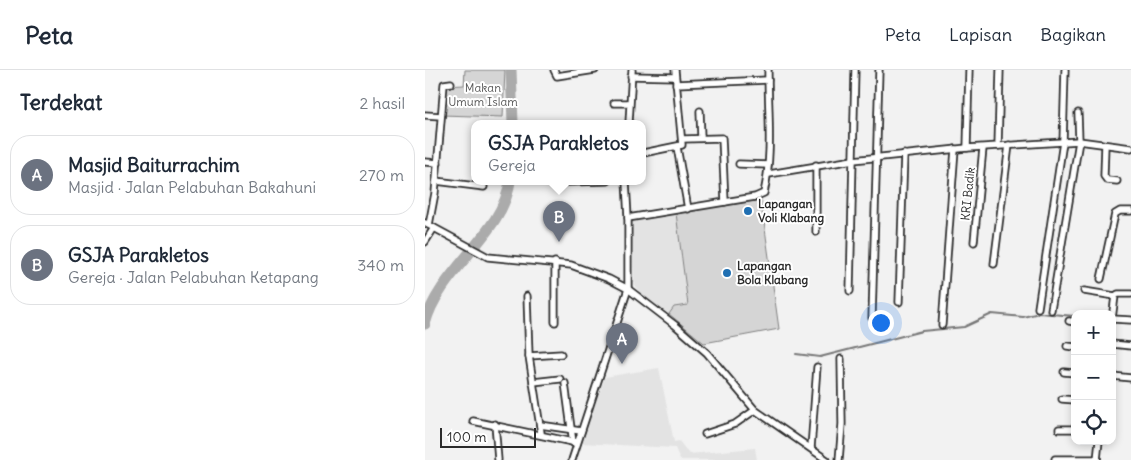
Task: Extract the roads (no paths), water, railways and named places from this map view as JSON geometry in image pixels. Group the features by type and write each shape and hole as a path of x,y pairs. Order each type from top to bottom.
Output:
{"street":[{"path":"554,70 557,76 595,70"},
{"path":"646,152 683,145 675,70"},
{"path":"628,218 761,196 764,193 769,174 771,122 768,70"},
{"path":"850,291 855,70"},
{"path":"872,318 879,70"},
{"path":"967,148 969,70"},
{"path":"998,146 1000,70"},
{"path":"1038,308 1063,142 1065,70"},
{"path":"629,120 632,73 675,77"},
{"path":"675,84 768,80"},
{"path":"425,242 436,181 444,84 451,82"},
{"path":"614,103 629,104"},
{"path":"700,111 701,138"},
{"path":"1051,310 1079,141 1078,113"},
{"path":"425,116 441,116"},
{"path":"683,139 722,138 725,202"},
{"path":"769,174 853,160 967,148 1079,141 1131,148"},
{"path":"994,264 1009,145"},
{"path":"1105,145 1105,176 1107,180 1117,181"},
{"path":"677,147 688,209"},
{"name":"KRI Badik","path":"974,242 983,148"},
{"path":"942,325 955,149"},
{"path":"899,302 904,154"},
{"path":"425,162 438,163"},
{"path":"739,164 768,165"},
{"path":"815,232 816,166"},
{"path":"436,181 484,187"},
{"path":"572,460 575,443 581,431 628,289 626,185"},
{"path":"1101,279 1115,214 1120,211 1131,212"},
{"path":"429,225 484,255 507,260 555,262 593,272 628,289 707,352 755,410 827,460"},
{"path":"555,262 555,322"},
{"path":"1084,291 1115,296 1118,294 1131,294"},
{"path":"527,296 529,356 541,433"},
{"path":"1113,310 1115,296"},
{"path":"1116,319 1131,320"},
{"path":"1116,344 1131,346"},
{"path":"1067,346 1071,346"},
{"path":"529,356 561,354"},
{"path":"839,460 842,424 841,358"},
{"path":"811,448 817,367"},
{"path":"1064,372 1071,373"},
{"path":"1116,376 1131,378"},
{"path":"533,382 562,381 575,443"},
{"path":"1062,399 1071,400"},
{"path":"705,434 735,424 755,410"},
{"path":"473,421 495,424 575,443"},
{"path":"495,424 498,460"},
{"path":"540,425 581,431"},
{"path":"1059,429 1071,429"},
{"path":"1055,459 1097,460 1099,445"}],"waterway":[{"path":"511,70 513,120"},
{"path":"425,324 432,304 443,286 496,218 505,200 509,185"},
{"path":"796,354 820,357 922,331 964,327 992,314 1023,317 1039,313 1071,316"}],"place":[{"name":"Lapangan Voli Klabang","path":"748,211"},
{"name":"GSJA Parakletos","path":"559,242"},
{"name":"Lapangan Bola Klabang","path":"727,273"},
{"name":"Masjid Baiturrachim","path":"622,364"}],"park label":[{"name":"Makan Umum Islam","path":"483,95"}]}
